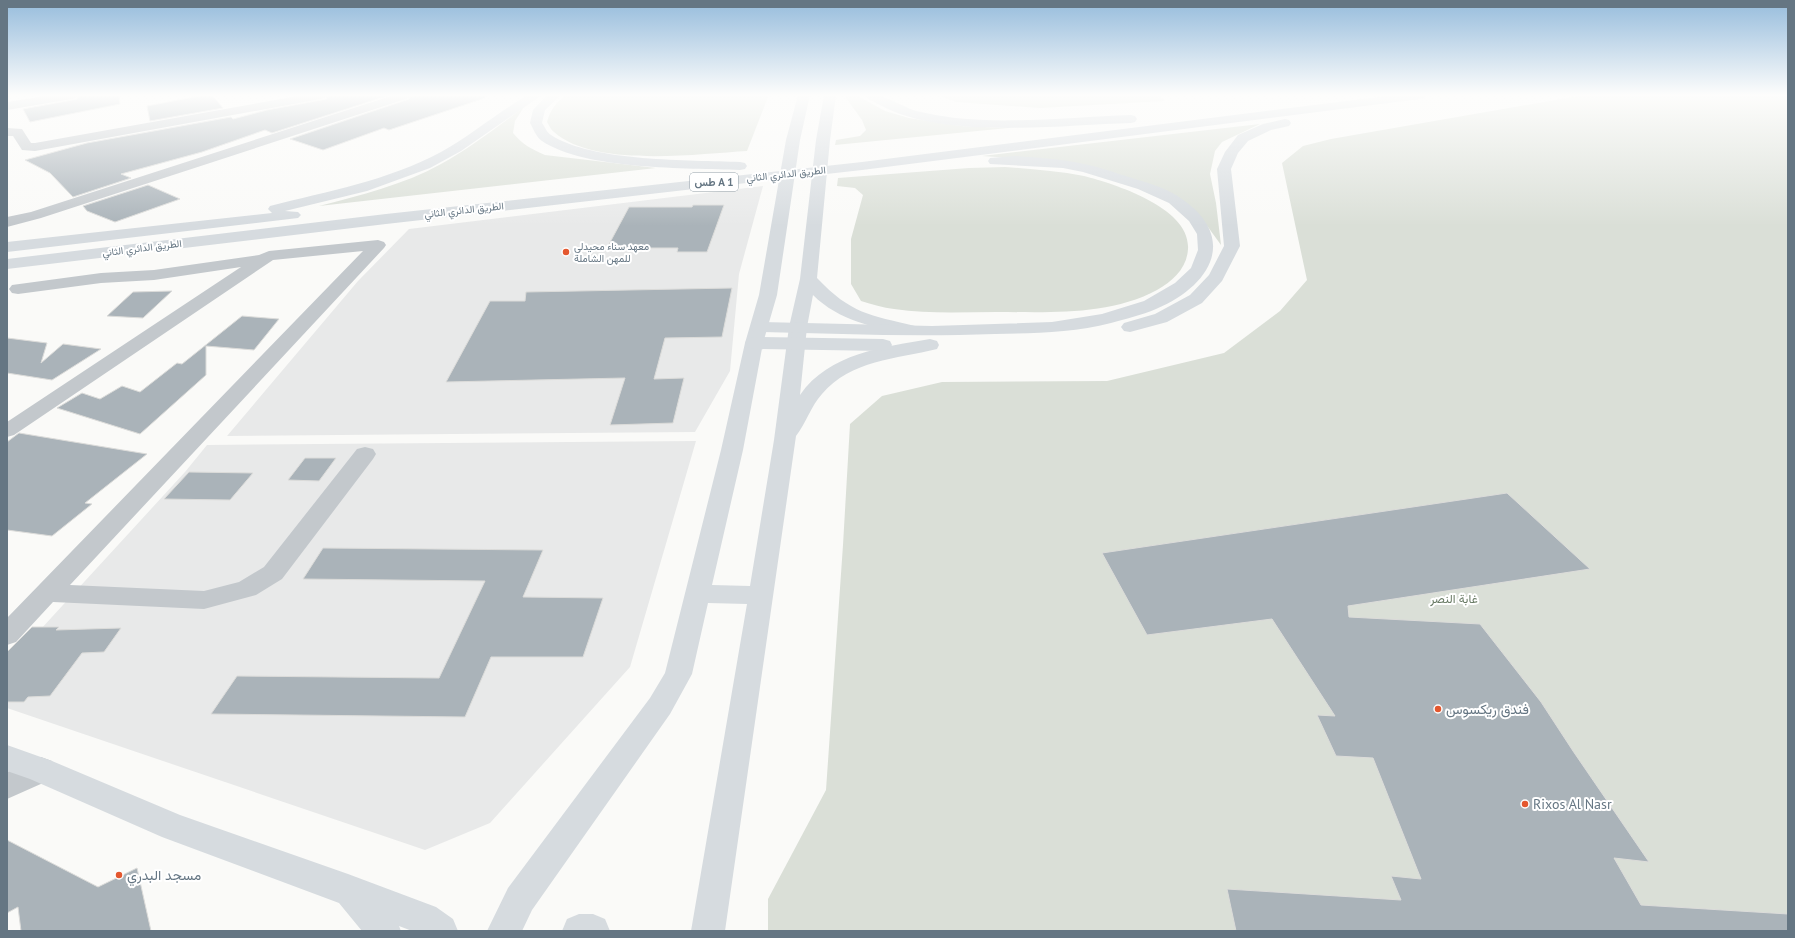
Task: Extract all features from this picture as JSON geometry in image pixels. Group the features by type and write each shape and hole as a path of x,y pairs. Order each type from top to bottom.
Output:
{"main road":[{"path":"197,225 320,199 387,181 446,155 470,139"},
{"path":"548,139 578,153 629,160 740,166"},
{"path":"504,931 520,899 670,691 678,674 732,450 756,335 768,295 793,139"},
{"path":"708,931 785,440 797,336 808,279 823,139"},
{"path":"898,148 974,139"},
{"name":"الطريق الدائري الثاني","path":"7,264 386,219 862,166 1076,139"},
{"path":"756,335 797,336 930,345 996,344 1059,339 1116,331 1161,318 1196,299 1216,277 1232,246 1224,169 1232,152 1242,139"},
{"name":"الطريق الدائري الثاني","path":"780,161 835,155"},
{"path":"797,336 909,330 1052,327 1104,319 1150,306 1181,287 1199,270 1206,250 1205,234 1194,218 1174,200 1143,186 1085,168 1064,164 1015,160 862,166"},
{"name":"الطريق الدائري الثاني","path":"654,175 756,164"},
{"name":"الطريق الدائري الثاني","path":"7,247 330,211"},
{"path":"808,279 833,304 843,310 875,322 909,330"},
{"path":"785,440 801,410 818,386 839,369 884,353 930,345"},
{"path":"697,594 761,595"},
{"path":"7,758 41,770 173,827 424,919 441,931"},
{"path":"348,890 384,931"},
{"path":"579,931 593,931"}],"street":[{"path":"22,139 27,147 35,148 84,139"},
{"path":"7,222 36,215 270,139"},
{"path":"7,431 268,256 378,245 7,635"},
{"path":"18,289 101,278 154,275 263,259"},
{"path":"47,593 204,600 247,589 273,573 365,454"},
{"path":"7,786 41,770"}],"shaded area":[{"path":"763,186 739,274 730,371 695,432 227,436 358,281 409,229"},
{"path":"696,441 630,667 490,823 425,850 7,708 7,666 185,472 207,445"}],"green space":[{"path":"480,139 518,139 531,148 545,155 656,168 319,206 397,184 441,164"},
{"path":"565,139 752,139 747,151 674,156 619,155 594,151"},
{"path":"843,139 898,139 835,145 836,140"},
{"path":"1132,139 1229,139 1222,142 1215,151 1210,174 1216,203 1221,245 1200,216 1161,190 1042,160 982,156"},
{"name":"غابة النصر","path":"1331,139 1788,139 1788,931 768,931 768,899 826,790 850,424 882,396 942,382 1107,381 1224,353 1280,311 1307,280 1282,163 1303,146"},
{"path":"1005,167 1054,171 1084,176 1114,185 1149,200 1165,210 1177,221 1186,234 1188,249 1182,268 1174,278 1163,286 1138,298 1119,304 1078,311 920,312 886,308 861,301 851,284 851,239 863,195 855,188 837,186 838,178 969,168"}],"building":[{"path":"110,139 240,139 202,152 121,174 131,178 73,197 50,173 25,160 87,143"},
{"path":"291,139 354,139 323,150"},
{"path":"148,185 180,199 115,222 87,211 83,206"},
{"path":"693,205 724,205 707,252 677,252 678,248 607,248 629,207 692,207"},
{"path":"732,288 722,337 665,338 654,379 684,378 673,423 610,425 625,378 446,382 490,301 525,301 526,292"},
{"path":"172,291 143,318 107,316 133,292"},
{"path":"242,316 279,319 254,350 206,346 206,375 140,434 57,408 82,393 100,399 122,386 140,392 177,363 182,364"},
{"path":"7,338 47,343 41,363 63,344 101,349 52,380 7,373"},
{"path":"19,433 147,454 85,503 92,504 52,536 7,530 7,442"},
{"path":"305,458 336,458 319,481 288,480"},
{"path":"189,472 253,473 230,500 164,499"},
{"name":"فندق ريكسوس","path":"1507,493 1590,569 1348,606 1349,617 1480,624 1541,702 1649,862 1614,858 1641,905 1788,914 1788,931 1236,931 1227,889 1401,900 1391,876 1421,879 1373,758 1336,756 1317,715 1335,716 1272,619 1147,635 1102,553"},
{"path":"323,548 543,550 523,597 603,598 583,657 491,657 465,717 211,714 237,676 439,678 485,581 303,579"},
{"path":"32,627 59,627 56,630 121,628 104,652 82,653 50,696 28,697 24,702 7,702 7,652"},
{"path":"7,840 98,887 137,868 151,931 21,931 18,907 7,913"}],"place":[{"name":"معهد سناء محيدلي للمهن الشاملة","path":"566,252"},
{"name":"فندق ريكسوس","path":"1438,709"},
{"name":"Rixos Al Nasr","path":"1525,804"},
{"name":"مسجد البدري","path":"119,875"}]}
